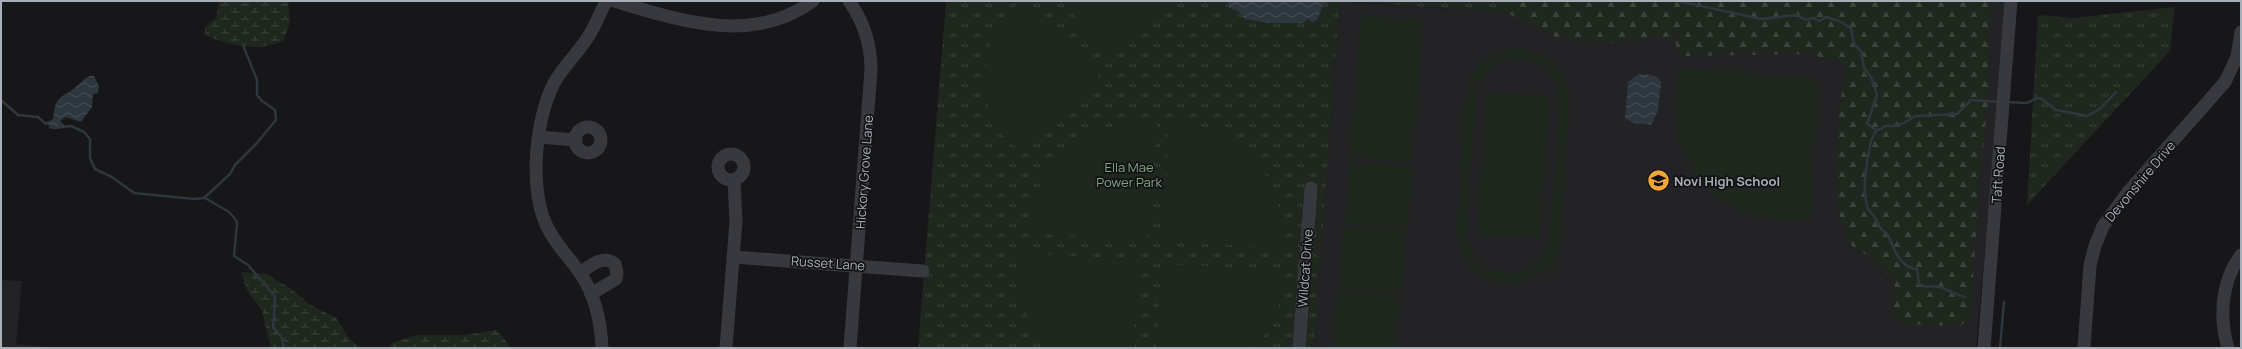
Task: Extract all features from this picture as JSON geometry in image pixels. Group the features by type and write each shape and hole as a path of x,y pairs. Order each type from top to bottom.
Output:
{"street":[{"path":"602,348 599,321 591,294 580,273 552,237 540,209 536,183 539,137 543,112 550,92 562,69 590,34 606,1"},
{"path":"614,1 696,24 718,26 756,24 777,19 813,1"},
{"name":"Hickory Grove Lane","path":"849,1 864,27 871,62 850,348"},
{"name":"Taft Road","path":"1984,348 2011,1"},
{"name":"Devonshire Drive","path":"2084,348 2090,265 2103,226 2128,192 2225,82 2237,57 2241,32"},
{"path":"539,137 576,140"},
{"path":"726,348 736,214 734,180"},
{"name":"Wildcat Drive","path":"1300,348 1311,188"},
{"path":"2228,348 2223,322 2223,303 2229,278 2241,255"},
{"name":"Russet Lane","path":"733,257 923,271"},
{"path":"580,273 602,260 608,260 615,264 618,273 616,279 591,294"}],"shaded area":[{"name":"Novi High School","path":"1340,1 1507,13 1509,1 2007,1 1976,348 1314,348"},
{"path":"1,280 22,281 16,344 56,348 1,348"}],"green space":[{"path":"219,1 288,1 290,22 284,40 276,44 256,47 223,42 205,35 205,27 216,18"},
{"name":"Ella Mae Power Park","path":"946,1 1340,1 1314,348 918,348"},
{"path":"1022,1 1026,1 1077,47 1098,74 1097,86 1073,110 1016,147 1003,136 994,122 988,106 986,71 994,37 1001,23 1010,11"},
{"path":"1064,1 1166,1 1139,34 1116,51 1107,49 1093,39 1086,32"},
{"path":"1346,1 1509,1 1508,13"},
{"path":"1483,1 1993,1 1988,68 1988,100 1980,178 1970,320 1959,326 1906,324 1898,321 1894,313 1895,282 1874,261 1853,247 1849,242 1842,227 1836,184 1837,134 1846,71 1840,61 1807,54 1680,56 1673,36 1616,43 1560,39"},
{"path":"2175,7 2170,51 2027,205 2038,15 2073,18"},
{"path":"1361,15 1424,20 1413,163 1349,158"},
{"path":"1521,48 1532,50 1549,59 1562,73 1569,92 1570,103 1558,274 1547,273 1547,267 1533,278 1518,283 1503,284 1488,280 1476,272 1466,261 1459,246 1456,228 1467,85 1471,76 1483,61 1500,51","holes":["1523,59 1539,65 1546,70 1558,93 1559,103 1549,241 1541,257 1530,267 1516,272 1502,272 1489,268 1478,259 1470,246 1467,229 1477,91 1486,73 1496,65 1507,60"]},
{"path":"1678,67 1811,77 1819,85 1811,221 1776,220 1746,213 1729,205 1713,194 1700,180 1689,165 1681,148 1675,129 1673,105"},
{"path":"1486,92 1550,96 1540,239 1476,235"},
{"path":"1169,122 1194,125 1217,133 1237,144 1254,159 1267,177 1276,198 1281,222 1281,248 1168,241 1164,235"},
{"path":"1142,123 1157,124 1147,236 1141,240 1028,233 1032,209 1038,188 1049,170 1062,154 1078,142 1097,132 1118,126"},
{"path":"1349,161 1413,166 1408,229 1344,224"},
{"path":"1343,226 1407,231 1402,295 1338,290"},
{"path":"1018,252 1134,261 1138,266 1134,348 1049,348 1033,328 1023,304 1018,278"},
{"path":"1167,264 1284,270 1280,302 1267,331 1254,348 1156,348 1162,268"},
{"path":"241,272 266,274 290,288 309,304 336,318 349,338 360,348 271,348 262,311 247,290"},
{"path":"1337,292 1401,297 1397,348 1333,348"},
{"path":"497,330 511,348 389,348 392,343 416,335 465,335"}],"water":[{"path":"1228,1 1326,1 1328,3 1322,6 1318,19 1312,23 1309,18 1303,23 1268,23 1245,19 1238,11 1229,8"},
{"path":"1646,74 1657,77 1661,82 1658,111 1651,125 1633,123 1625,118 1628,82 1637,75"},
{"path":"89,76 94,76 99,86 98,93 93,94 92,107 81,122 66,117 60,121 65,126 54,128 45,123 53,119 56,105 60,98"}],"waterway":[{"path":"1678,1 1761,19 1797,15 1806,20 1813,18 1820,21 1826,17 1839,21 1851,28 1854,44 1861,51 1864,68 1871,77 1877,95 1867,124 1876,130"},
{"path":"204,198 230,174 235,165 256,144 276,120 275,110 262,101 257,95 257,80 243,45"},
{"path":"2006,102 2027,103 2037,98 2042,99 2056,110 2087,116 2101,108 2116,92"},
{"path":"1,100 18,115 38,117 46,124"},
{"path":"1876,130 1885,126 1895,126 1904,123 1915,116 1957,114 1971,100 1999,102"},
{"path":"50,127 71,126 84,132 90,139 90,158 95,169 112,177 134,193 194,199 205,198 229,212 236,220 237,224 234,256 248,265 274,295 273,327 282,338 284,348"},
{"path":"1876,130 1871,141 1865,175 1865,193 1869,209 1881,229 1888,236 1899,258 1907,266 1917,269 1919,284 1924,286 1941,287 1965,297"},
{"path":"2000,348 2004,302"}],"place":[{"name":"Novi High School","path":"1659,181"}]}
